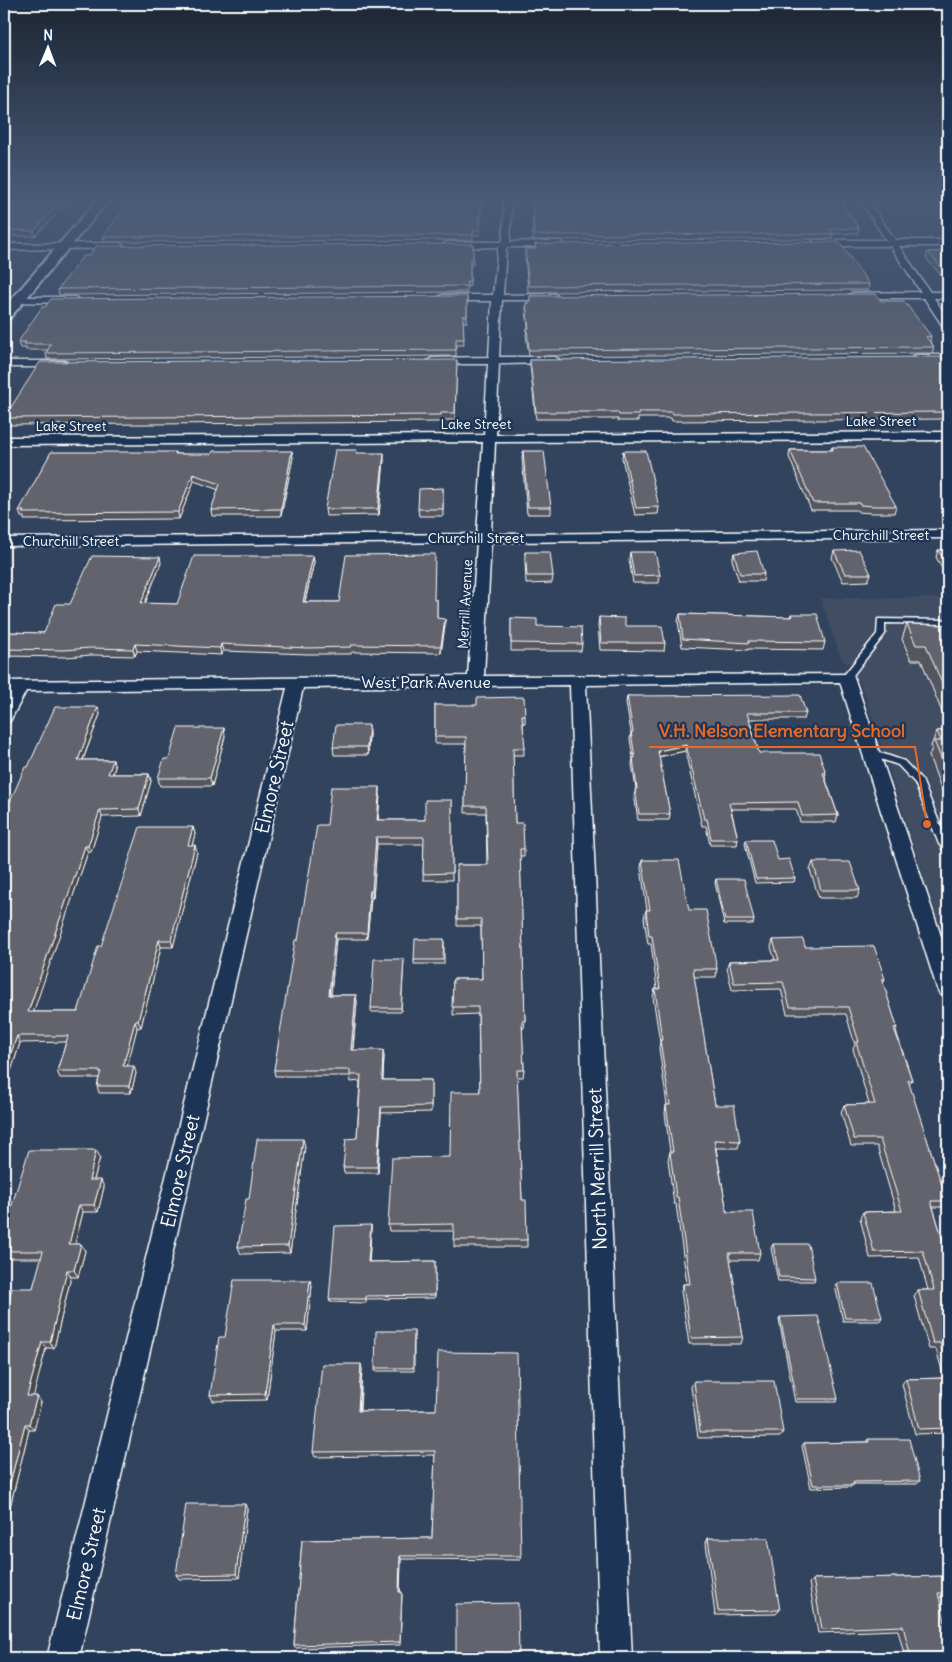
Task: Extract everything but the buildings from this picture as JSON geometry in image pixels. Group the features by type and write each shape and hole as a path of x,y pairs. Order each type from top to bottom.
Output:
{"street":[{"path":"4,316 37,277"},
{"name":"Merrill Avenue","path":"476,682 488,438 499,277"},
{"path":"915,277 948,326"},
{"path":"844,296 948,296"},
{"path":"431,298 570,297"},
{"path":"17,300 82,300"},
{"path":"908,358 948,358"},
{"path":"416,361 570,360"},
{"path":"4,364 72,364"},
{"name":"Lake Street","path":"4,442 948,436"},
{"name":"Churchill Street","path":"4,542 948,534"},
{"path":"847,677 948,988"},
{"name":"West Park Avenue","path":"12,686 847,677"},
{"name":"North Merrill Street","path":"578,681 616,1658"},
{"name":"Elmore Street","path":"63,1658 296,683"},
{"path":"4,717 12,686"}],"lane":[{"path":"847,677 881,634 881,621 948,622"},
{"path":"872,753 901,763 919,782 943,844 948,849"}],"shaded area":[{"path":"820,598 948,598 948,953 865,695 851,664 842,661"}],"place":[{"name":"V.H. Nelson Elementary School","path":"927,824"}]}
